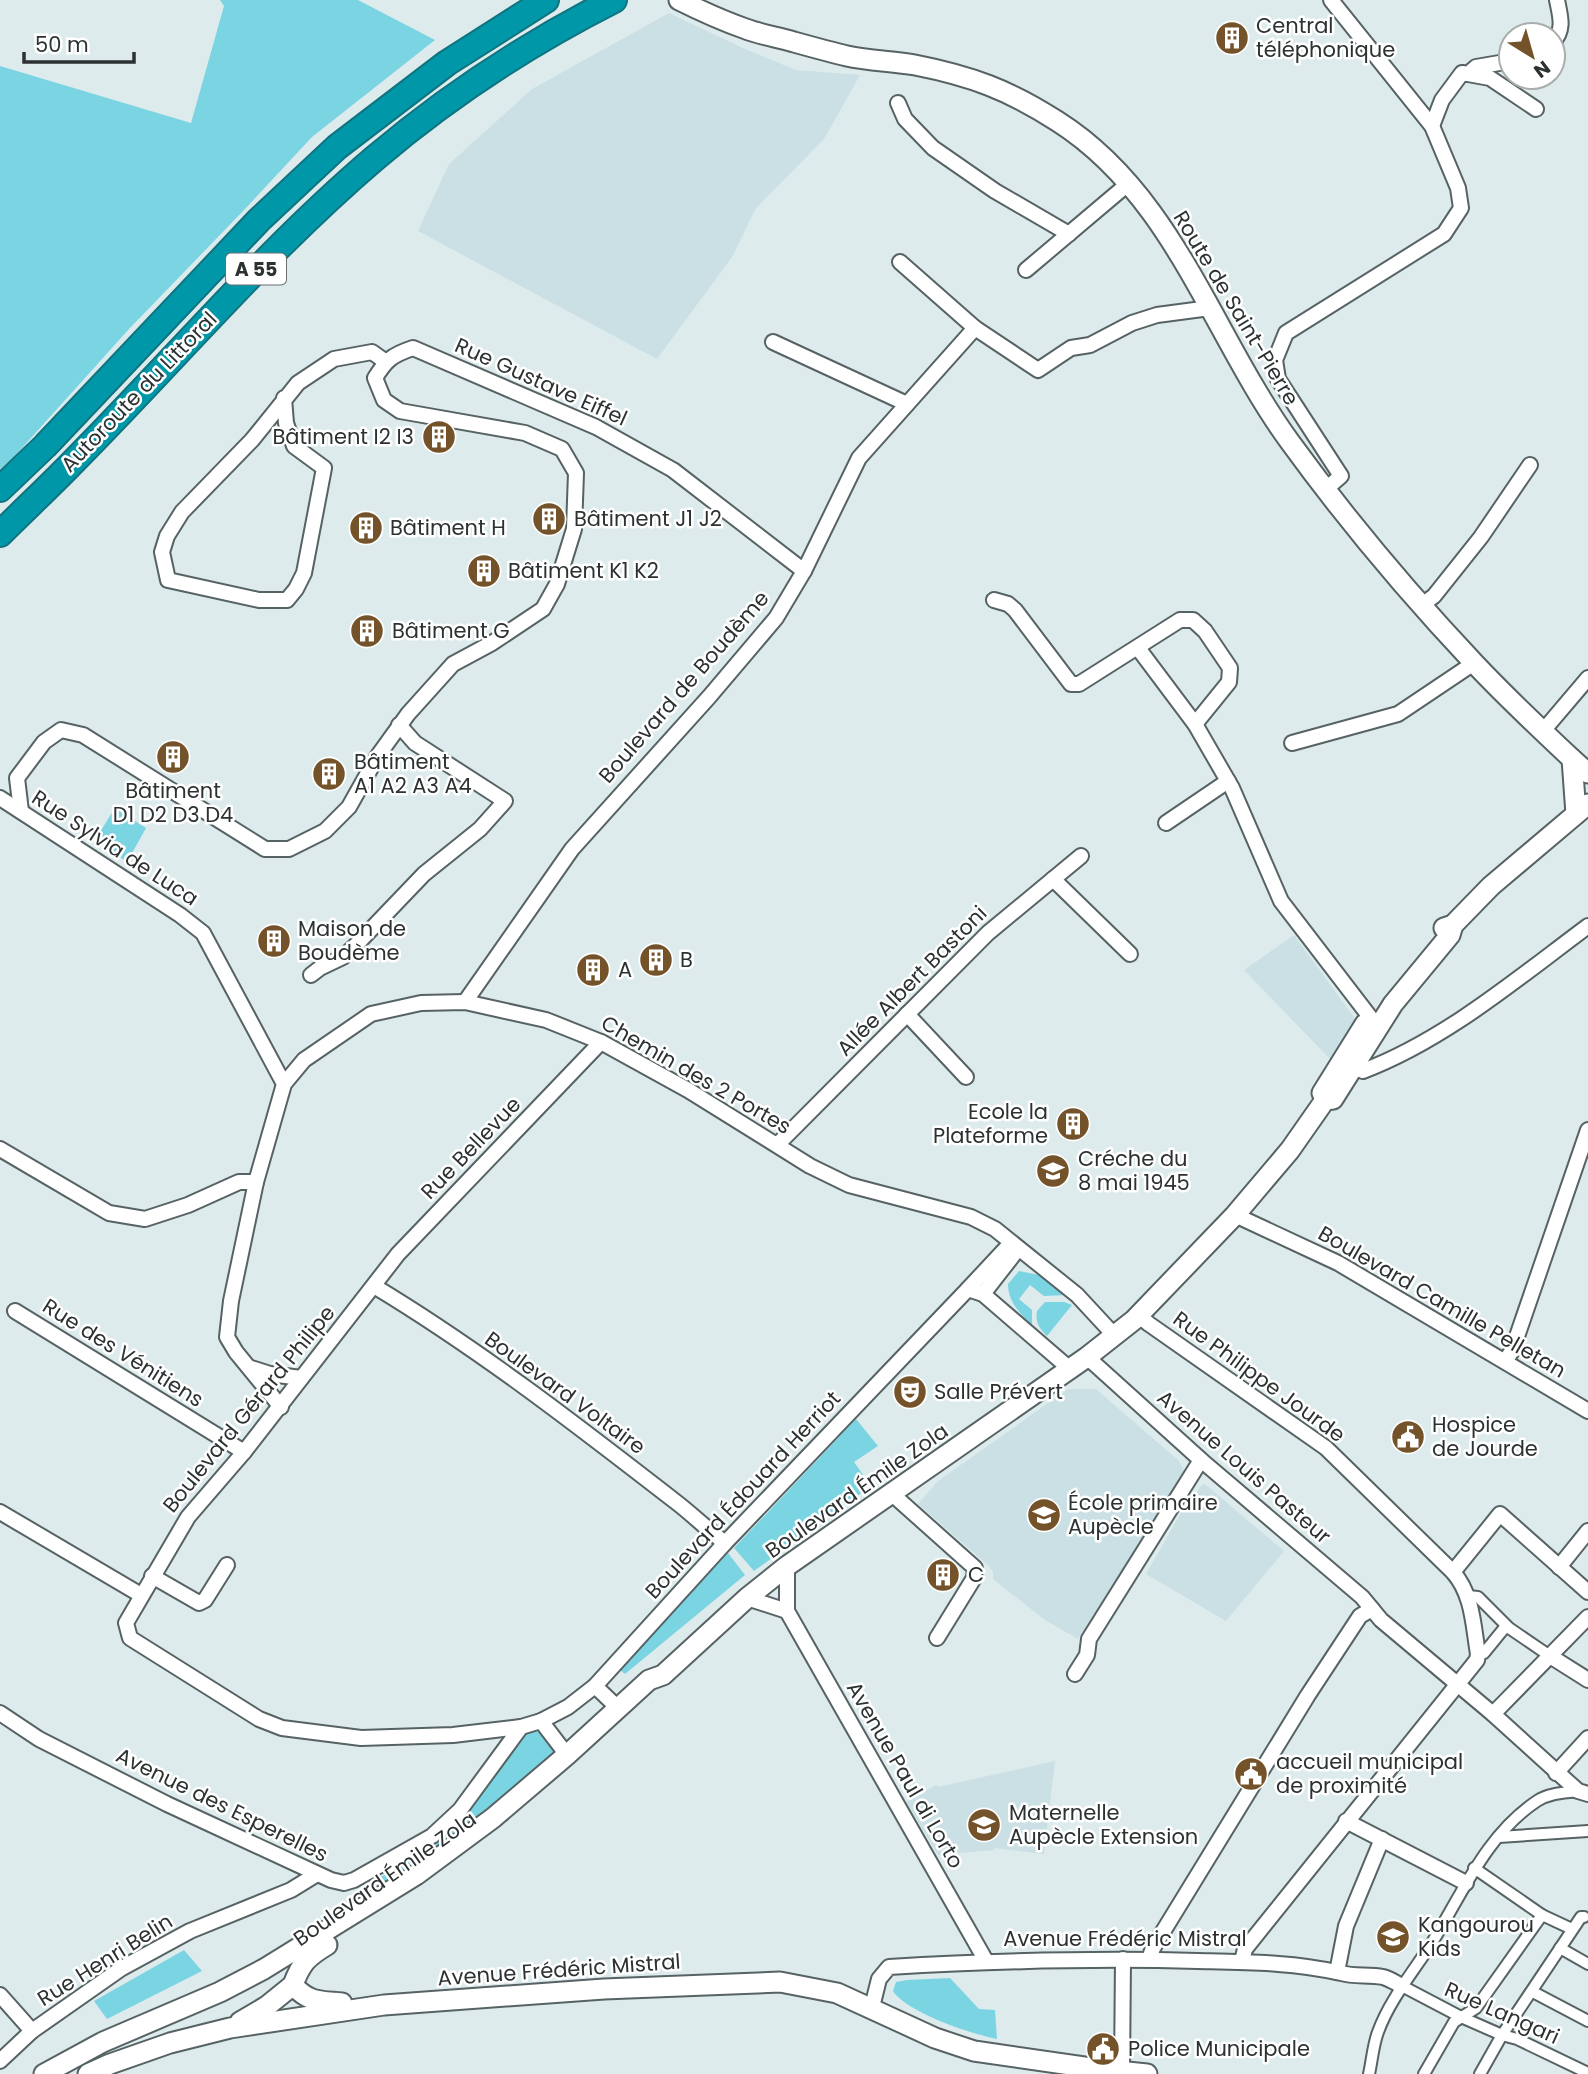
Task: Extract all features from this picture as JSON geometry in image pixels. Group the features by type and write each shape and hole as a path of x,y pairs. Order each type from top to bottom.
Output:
{"highway":[{"name":"Autoroute du Littoral","path":"0,489 45,446 259,220 337,147 447,63 546,0"},
{"name":"Autoroute du Littoral","path":"0,534 76,459 274,250 375,157 497,67 543,38 614,0"}],"main road":[{"name":"Route de Saint-Pierre","path":"689,6 749,30 849,57 912,65 967,76 1014,95 1074,132 1104,157 1155,215 1180,253 1264,403 1326,489 1474,663 1588,773"},
{"path":"1572,759 1582,809"},
{"name":"Boulevard Émile Zola","path":"44,2074 103,2042 220,1992 264,1969 416,1875 493,1818 649,1680 663,1675 747,1598 787,1566 1115,1336 1235,1215 1290,1150 1325,1101 1332,1099 1348,1063 1375,1021 1382,996 1404,968 1442,929 1453,925 1492,886 1582,809"},
{"name":"Boulevard Émile Zola","path":"293,1985 300,1967 309,1956 442,1870 505,1822 658,1690 663,1675"},
{"path":"88,2074 170,2043 230,2028 267,2006 293,1985 291,1972 298,1957 387,1899 416,1875"},
{"name":"Avenue Frédéric Mistral","path":"230,2028 384,2005 604,1989 780,1982 837,1993 935,2038 974,2051 1147,2074"},
{"name":"Avenue Frédéric Mistral","path":"293,1985 303,1996 316,2001 384,2005"}],"street":[{"path":"1326,489 1341,476 1278,379 1275,360 1286,333 1444,234 1461,208 1458,188 1432,126 1331,0"},
{"path":"1557,0 1561,21"},
{"path":"1468,74 1476,67 1497,63"},
{"path":"1432,126 1442,100 1462,73 1490,78 1536,109"},
{"path":"898,103 905,119 933,148 995,191 1069,234"},
{"path":"1026,270 1129,183"},
{"path":"900,262 975,328 1038,370 1071,348 1090,345 1132,323 1157,315 1210,308"},
{"name":"Boulevard de Boudème","path":"465,1002 572,849 776,618 804,571 859,458 975,328"},
{"path":"773,342 906,404"},
{"name":"Rue Gustave Eiffel","path":"386,362 398,353 413,348 596,427 673,470 804,571"},
{"path":"21,811 17,778 44,742 61,730 83,735 265,849 289,849 325,831 349,807 377,757 399,725 453,664 492,643 543,609 557,584 574,529 576,473 562,449 525,433 400,411 384,400 375,378 386,362 372,352 334,359 299,383 285,398 252,440 181,512 167,536 162,552 167,580 259,600 287,600 296,589 304,573 324,468 294,446 286,423 285,398"},
{"path":"1422,605 1434,596 1481,537 1530,465"},
{"path":"994,600 1008,604 1015,610 1071,684 1079,684 1180,620 1193,620 1205,631 1230,668 1228,682 1195,724"},
{"path":"1138,648 1195,724 1228,781 1281,901 1375,1021"},
{"path":"1292,743 1398,714 1474,663"},
{"path":"1543,731 1588,678"},
{"path":"311,975 343,957 356,946 424,874 480,829 505,801 415,743 399,725"},
{"path":"1166,823 1228,781"},
{"name":"Rue Sylvia de Luca","path":"0,798 180,915 203,933 284,1084"},
{"name":"Allée Albert Bastoni","path":"778,1144 988,933 1081,856"},
{"path":"1054,879 1130,954"},
{"path":"1348,1063 1363,1071 1434,1035 1492,997 1588,926"},
{"name":"Chemin des 2 Portes","path":"281,1407 227,1338 231,1301 256,1182 284,1084 304,1060 371,1014 421,1003 465,1002 546,1020 601,1042 688,1090 810,1166 849,1185 971,1217 995,1229 1077,1295 1115,1336"},
{"path":"907,1014 966,1077"},
{"name":"Rue Bellevue","path":"374,1286 398,1254 601,1042"},
{"path":"1505,1361 1512,1351 1588,1130"},
{"path":"0,1149 109,1213 145,1219 188,1205 239,1182 256,1182"},
{"name":"Boulevard Camille Pelletan","path":"1235,1215 1338,1263 1588,1411"},
{"path":"983,1294 1015,1246"},
{"name":"Boulevard Édouard Herriot","path":"541,1721 568,1707 594,1686 725,1543 968,1289 1015,1246"},
{"name":"Boulevard Gérard Philipe","path":"374,1286 281,1407 188,1517 126,1623 130,1638 260,1719 282,1728 361,1738 453,1735 521,1727"},
{"name":"Boulevard Voltaire","path":"374,1286 435,1325 570,1420 725,1543"},
{"path":"968,1289 983,1294 1070,1369"},
{"name":"Rue des Vénitiens","path":"15,1311 244,1452"},
{"name":"Rue Philippe Jourde","path":"1138,1315 1325,1448 1453,1572 1468,1596"},
{"name":"Avenue Louis Pasteur","path":"1087,1357 1201,1460 1362,1597 1381,1620 1493,1714 1556,1773 1583,1793"},
{"path":"251,1368 270,1374 301,1378"},
{"path":"1074,1674 1087,1656 1089,1639 1201,1460"},
{"path":"891,1493 975,1568 974,1578 937,1638"},
{"path":"0,1512 141,1595"},
{"path":"1453,1572 1500,1514 1588,1592"},
{"path":"1559,1567 1588,1531"},
{"path":"152,1576 199,1603 205,1600 228,1565"},
{"name":"Avenue Paul di Lorto","path":"787,1566 787,1611 986,1961"},
{"path":"1242,1961 1245,1949 1477,1660 1468,1596 1478,1597 1508,1627 1588,1680"},
{"path":"747,1598 787,1611"},
{"path":"1149,1959 1315,1685 1360,1616 1372,1609"},
{"path":"1493,1714 1588,1617"},
{"path":"1478,1654 1484,1653 1508,1627"},
{"path":"594,1686 618,1707"},
{"name":"Avenue des Esperelles","path":"0,1713 39,1739 132,1787 317,1874 344,1882 354,1880 432,1836 460,1810 521,1727"},
{"path":"521,1727 541,1721 567,1755"},
{"path":"1556,1773 1588,1738"},
{"path":"1369,2074 1377,2033 1402,1986 1432,1942 1474,1868 1516,1817 1539,1799 1555,1794 1583,1793"},
{"path":"1346,1821 1466,1883"},
{"path":"1499,1837 1588,1831"},
{"path":"1337,1972 1346,1926 1382,1839"},
{"path":"1474,1868 1542,1915 1572,1930"},
{"name":"Rue Henri Belin","path":"0,2061 32,2031 122,1968 190,1931 291,1890 317,1874"},
{"path":"1424,2074 1454,2022 1476,2008 1542,1915"},
{"path":"1480,2074 1502,2035 1581,1917 1584,1917"},
{"path":"1560,1948 1588,1964"},
{"path":"1122,2072 1123,1959"},
{"name":"Avenue Frédéric Mistral","path":"872,2007 879,1979 889,1967 986,1961 1242,1961 1386,1978 1402,1986"},
{"name":"Rue Langari","path":"1402,1986 1461,2017 1517,2039 1588,2073"},
{"path":"1533,1992 1588,2021"},
{"path":"0,1995 32,2031"}],"shaded area":[{"path":"220,0 358,0 435,40 312,137 0,469 0,66 191,123 224,6"},
{"path":"669,13 796,70 860,75 824,139 756,208 732,257 657,359 418,231 449,164 532,89"},
{"path":"115,808 146,828 127,862 95,840"},
{"path":"1294,935 1356,1020 1331,1060 1244,970"},
{"path":"1019,1271 1039,1275 1065,1295 1044,1296 1030,1285 1019,1299 1032,1310 1032,1326 1015,1307 1010,1296 1008,1284"},
{"path":"1045,1302 1072,1305 1047,1336 1037,1318 1037,1311"},
{"name":"École primaire Aupècle","path":"1068,1389 1096,1389 1178,1460 1184,1470 1183,1476 1078,1639 1045,1620 993,1579 989,1566 918,1504 938,1481"},
{"path":"856,1419 878,1446 854,1462 871,1486 754,1571 734,1548"},
{"path":"1205,1484 1284,1551 1226,1621 1146,1574 1186,1504"},
{"path":"728,1553 745,1575 625,1674 620,1670"},
{"path":"530,1730 546,1737 556,1753 460,1836 385,1886 378,1879 454,1829 518,1739"},
{"name":"Maternelle Aupècle Extension","path":"1055,1761 1044,1854 994,1848 938,1855 906,1802 936,1785 938,1787"},
{"path":"184,1950 202,1971 107,2019 94,2001"},
{"path":"950,1978 979,2009 995,2010 997,2039 956,2027 925,2014 911,2007 893,1991 896,1982"}],"place":[{"name":"Central téléphonique","path":"1232,38"},
{"name":"Bâtiment I2 I3","path":"439,437"},
{"name":"Bâtiment J1 J2","path":"549,519"},
{"name":"Bâtiment H","path":"366,528"},
{"name":"Bâtiment K1 K2","path":"484,571"},
{"name":"Bâtiment G","path":"367,631"},
{"name":"Bâtiment D1 D2 D3 D4","path":"173,757"},
{"name":"Bâtiment A1 A2 A3 A4","path":"329,774"},
{"name":"Maison de Boudème","path":"274,941"},
{"name":"B","path":"656,960"},
{"name":"A","path":"593,970"},
{"name":"Ecole la Plateforme","path":"1073,1124"},
{"name":"Créche du 8 mai 1945","path":"1053,1171"},
{"name":"Salle Prévert","path":"910,1392"},
{"name":"Hospice de Jourde","path":"1408,1437"},
{"name":"École primaire Aupècle","path":"1044,1515"},
{"name":"C","path":"943,1575"},
{"name":"accueil municipal de proximité","path":"1251,1774"},
{"name":"Maternelle Aupècle Extension","path":"984,1825"},
{"name":"Kangourou Kids","path":"1393,1937"},
{"name":"Police Municipale","path":"1103,2049"}]}
